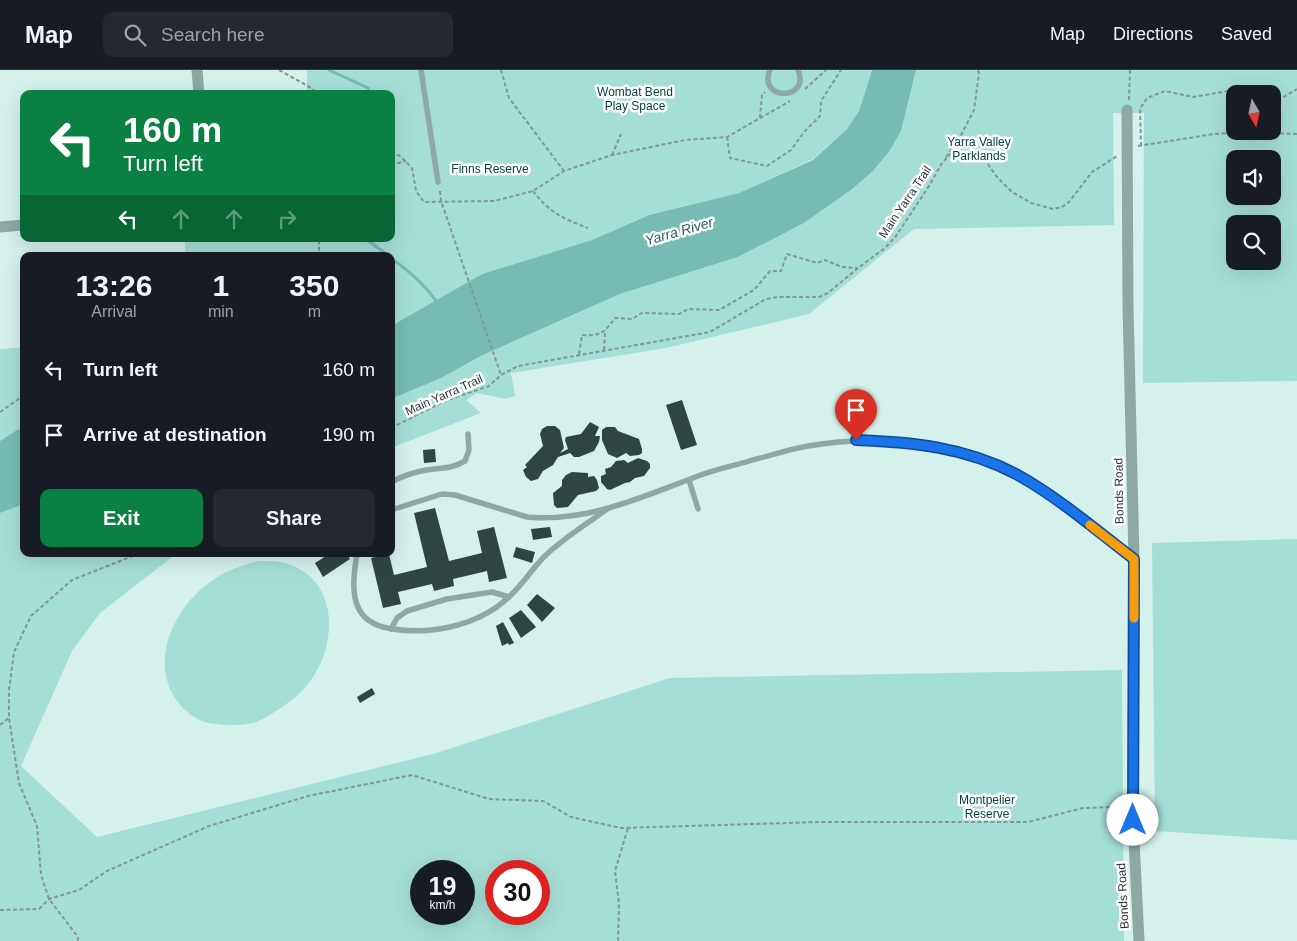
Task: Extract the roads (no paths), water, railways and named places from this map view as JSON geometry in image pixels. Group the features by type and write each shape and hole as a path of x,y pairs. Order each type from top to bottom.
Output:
{"street":[{"path":"197,70 198,90"},
{"name":"Bonds Road","path":"1127,110 1128,306 1134,559 1133,820 1139,941"},
{"path":"0,227 20,225"}],"lane":[{"path":"421,70 438,182"},
{"path":"770,70 768,79 770,87 780,94 792,92 800,81 798,70"},
{"path":"395,480 406,474 453,468 465,461 469,450 468,434"},
{"path":"395,509 442,494 455,496 516,515 537,518 570,516 610,508 712,471 807,446 856,440 905,442 944,449 982,459 1016,474 1048,493 1134,559"},
{"path":"689,480 698,509"},
{"path":"356,557 354,594 359,612 373,624 391,629 417,631 453,626 490,611 509,598 546,555 610,508"},
{"path":"391,629 397,618 407,611 427,604 469,594 492,592 509,598"}],"water":[{"name":"Yarra River","path":"872,70 916,70 901,131 889,152 872,172 851,190 804,223 738,257 620,294 483,355 439,379 395,397 395,324 482,274 592,240 649,215 739,193 813,160 847,129 859,111"},
{"path":"20,429 20,506 0,513 0,441"}],"waterway":[{"path":"329,70 368,88 368,90"},
{"path":"370,242 384,252"},
{"path":"395,261 416,278 437,302"}],"park label":[{"name":"Wombat Bend Play Space","path":"635,99"},
{"name":"Yarra Valley Parklands","path":"979,149"},
{"name":"Finns Reserve","path":"490,169"},
{"name":"Montpelier Reserve","path":"987,807"}]}
